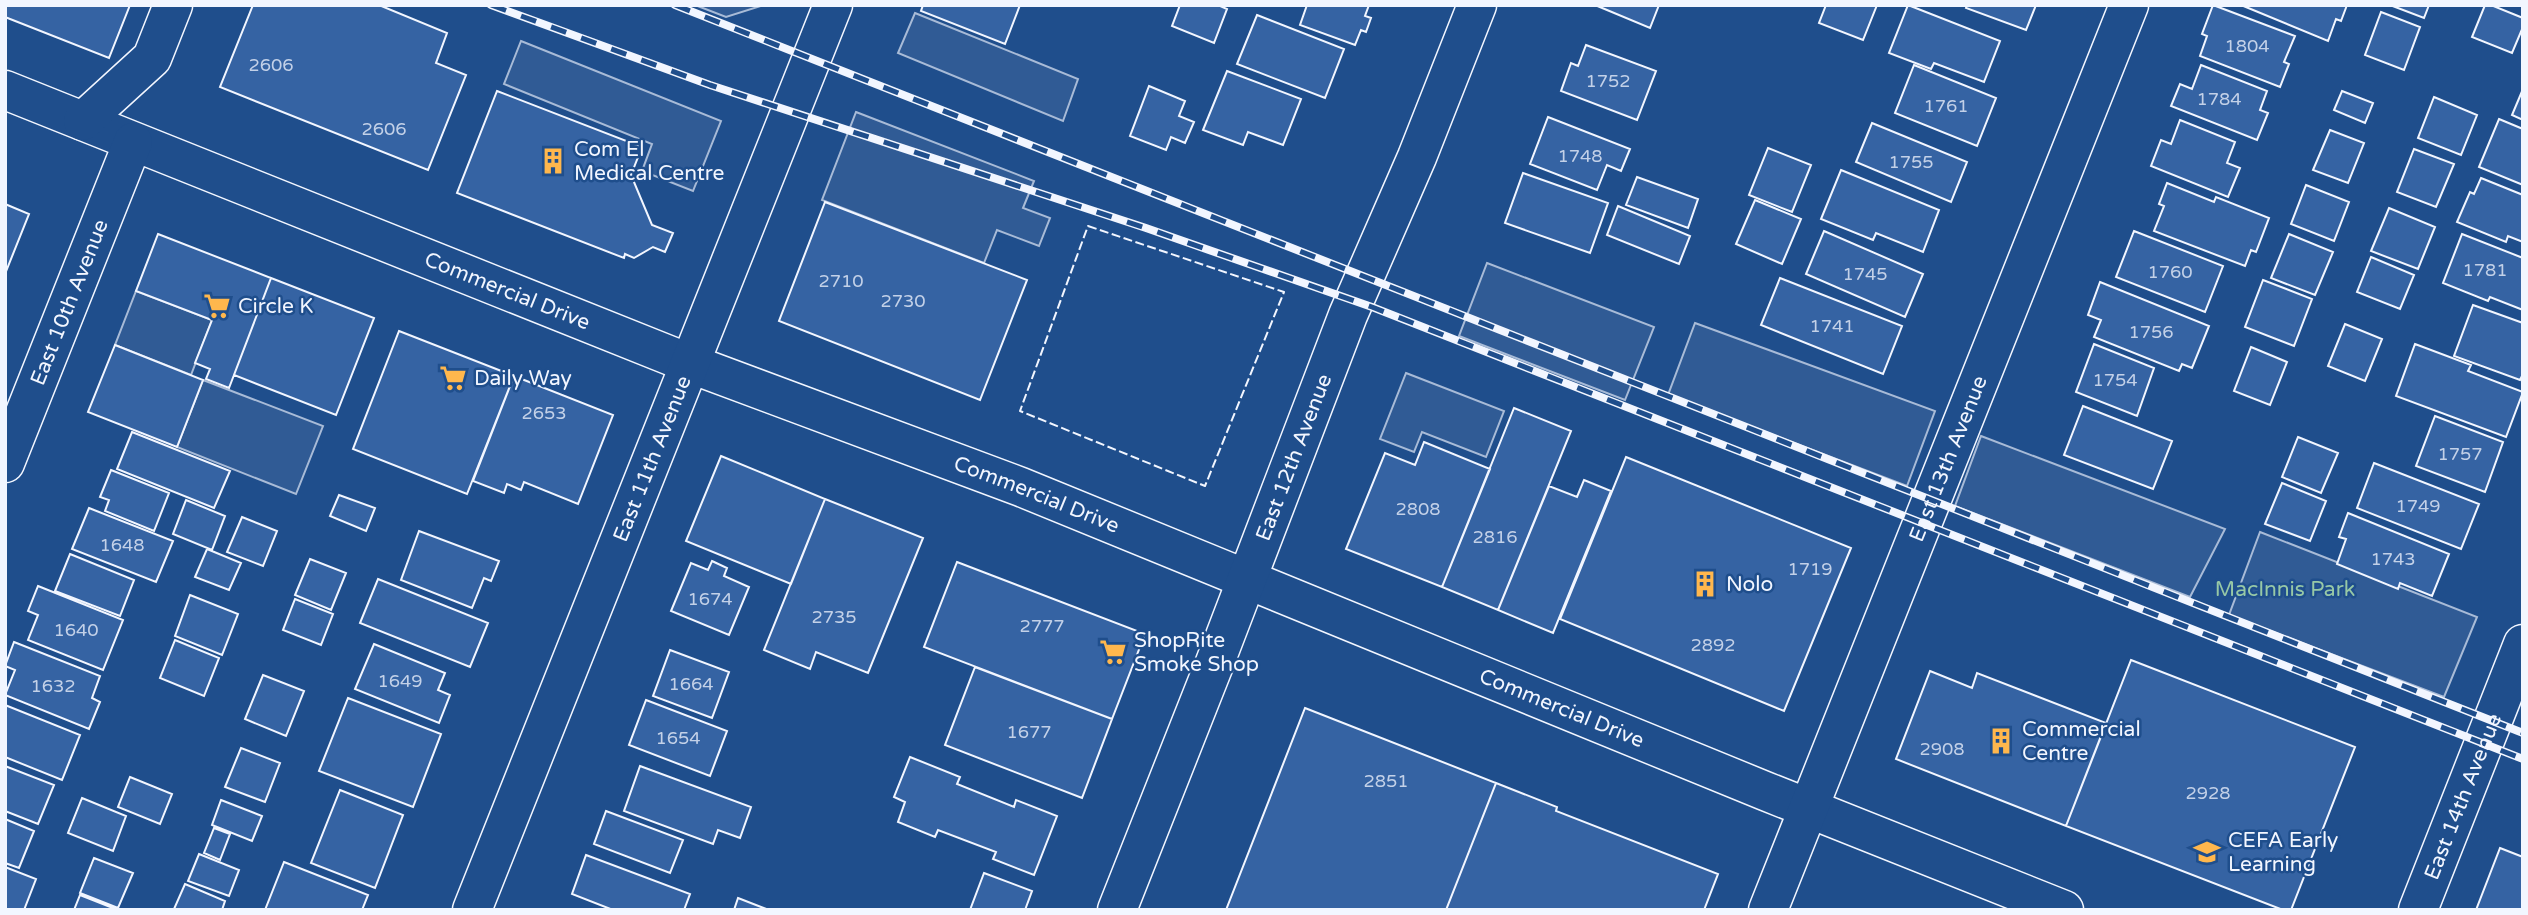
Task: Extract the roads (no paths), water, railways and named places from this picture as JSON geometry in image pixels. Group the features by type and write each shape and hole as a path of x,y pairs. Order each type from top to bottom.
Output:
{"street":[{"path":"83,121 152,58 173,5"},
{"name":"East 11th Avenue","path":"472,910 833,5"},
{"name":"East 12th Avenue","path":"1117,910 1349,316 1417,157 1477,5"},
{"name":"East 13th Avenue","path":"1768,910 2129,5"},
{"name":"Commercial Drive","path":"5,90 691,364 1021,487 1809,809 2064,910"},
{"name":"East 10th Avenue","path":"5,463 133,142"},
{"name":"East 14th Avenue","path":"2418,910 2523,644"}],"railway":[{"path":"491,5 710,85 1146,228 1372,307 2523,759"},
{"path":"675,5 2523,733"}],"place":[{"name":"Com El Medical Centre","path":"553,161"},
{"name":"Circle K","path":"217,306"},
{"name":"Daily Way","path":"453,378"},
{"name":"Nolo","path":"1705,584"},
{"name":"ShopRite Smoke Shop","path":"1113,652"},
{"name":"Commercial Centre","path":"2001,741"},
{"name":"CEFA Early Learning","path":"2207,852"}],"park label":[{"name":"MacInnis Park","path":"2285,589"}]}
